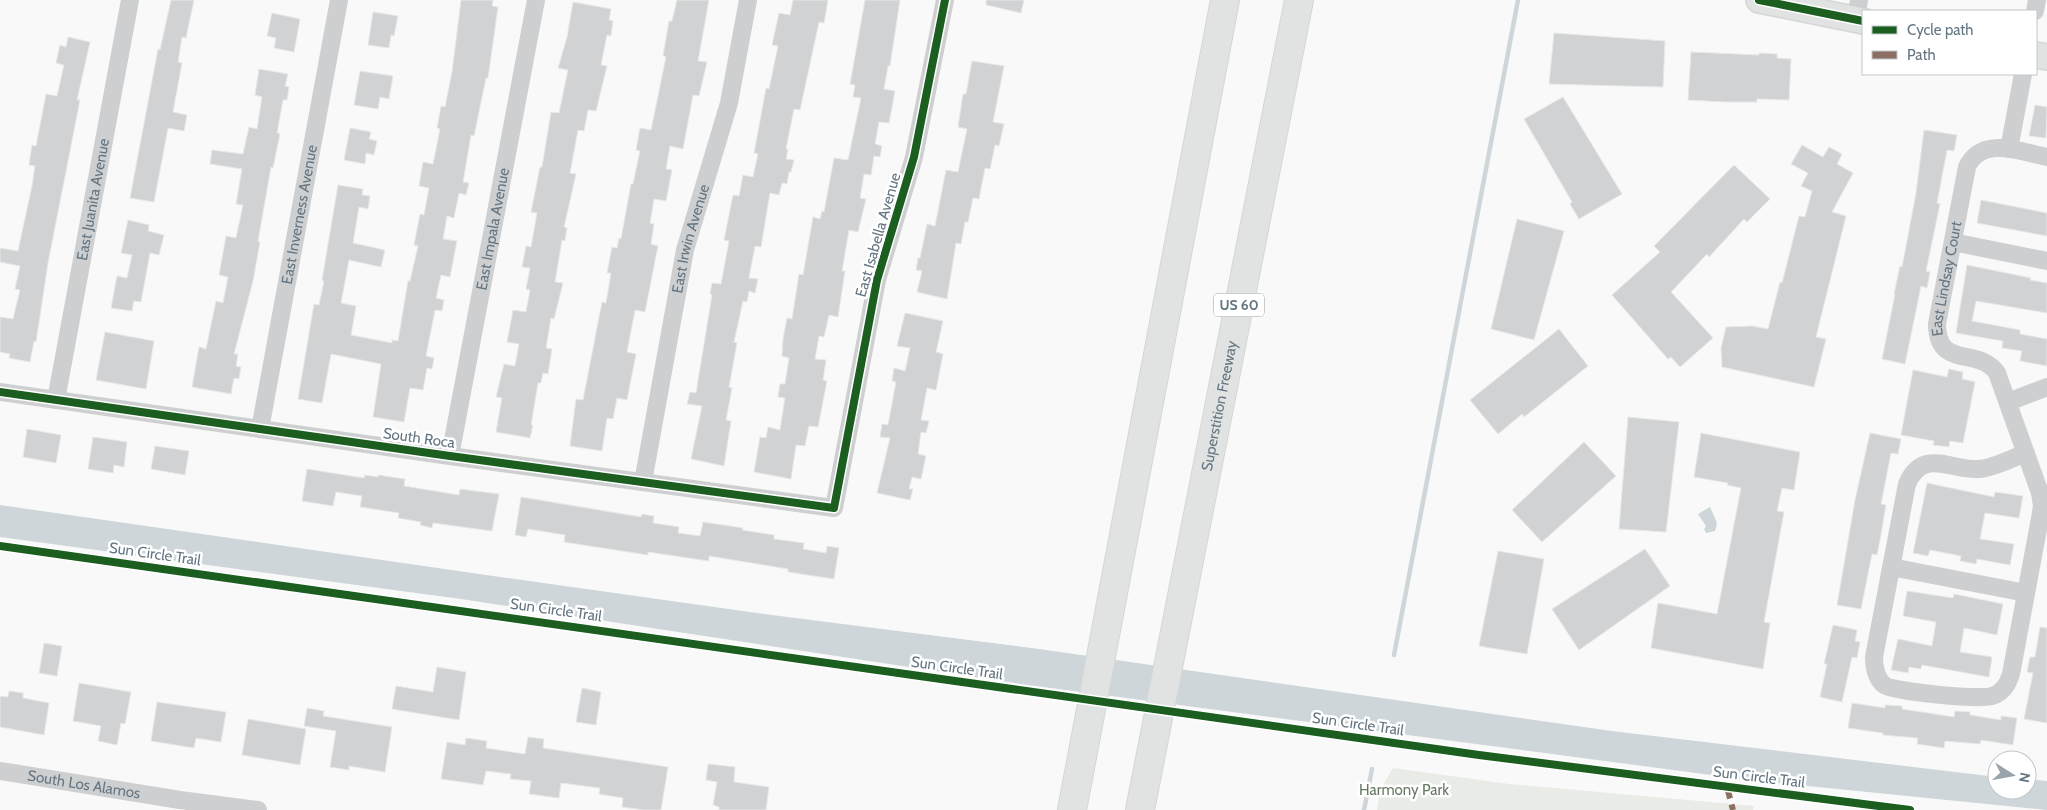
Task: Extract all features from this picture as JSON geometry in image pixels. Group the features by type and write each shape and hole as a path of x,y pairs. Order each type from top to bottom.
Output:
{"highway":[{"path":"1072,810 1225,0"},
{"name":"Superstition Freeway","path":"1142,798 1298,0"}],"main road":[{"path":"1759,0 1860,13"}],"street":[{"name":"East Juanita Avenue","path":"56,400 130,0"},
{"name":"East Inverness Avenue","path":"260,429 339,0"},
{"name":"East Impala Avenue","path":"450,456 536,0"},
{"name":"East Irwin Avenue","path":"643,482 685,250 729,103 748,0"},
{"name":"East Isabella Avenue","path":"834,508 877,280 914,157 945,0"},
{"path":"2009,149 2023,75"},
{"name":"East Lindsay Court","path":"1891,567 1874,656 1876,672 1883,684 1889,688 1978,698 1998,694 2005,688 2011,674 2042,506 2026,453 1994,368 1982,360 1950,353 1941,345 1938,339 1937,324 1967,166 1970,161 1984,149 1991,147 2047,157"},
{"path":"1953,242 2047,261"},
{"path":"2008,402 2047,387"},
{"name":"South Roca","path":"0,392 834,508"},
{"path":"2026,453 1979,469 1933,463 1919,467 1914,471 1907,484 1891,567 2026,593"},
{"name":"South Los Alamos","path":"0,771 179,805 258,810"}],"green space":[{"name":"Harmony Park","path":"1393,768 1509,784 1754,806 1753,810 1377,810 1381,788"}],"shaded area":[{"path":"0,505 500,577 764,614 1039,649 1612,731 1987,776 1987,800 2037,800 2037,780 2047,781 2047,810 1749,780 1028,685 461,599 0,537"},
{"path":"1710,507 1717,523 1715,531 1706,533 1704,529 1706,526 1698,514"}],"building":[{"path":"171,0 194,0 186,38 182,37 178,62 182,63 173,112 187,115 184,131 168,128 154,202 130,198 158,49 160,50"},
{"path":"461,0 493,0 492,6 498,7 488,78 486,78 474,136 471,135 463,182 469,183 466,195 459,193 454,218 447,216 443,239 457,241 450,277 441,275 436,298 444,300 442,311 435,310 426,356 434,358 432,369 427,368 423,390 410,388 404,422 373,417 381,364 331,354 322,403 298,399 314,304 319,305 324,281 322,280 338,185 363,189 362,195 370,196 368,209 359,207 353,243 385,250 381,267 349,260 341,303 356,306 351,335 392,343 392,340 398,341 408,281 410,281 418,246 414,245 420,214 424,215 429,188 419,186 423,162 433,164 440,129 437,128 441,106 445,107 452,72"},
{"path":"677,0 709,0 698,61 707,62 699,96 693,95 683,149 670,146 666,169 672,170 666,201 654,199 650,223 654,224 651,244 658,246 645,312 635,310 627,352 636,354 627,400 617,398 613,419 607,418 602,451 570,446 576,399 583,400 602,302 606,303 611,273 607,273 612,247 617,248 619,238 621,239 631,184 633,184 640,151 636,150 640,128 651,130 666,57 663,56 669,21 672,21"},
{"path":"793,0 828,0 824,23 819,22 800,110 794,109 786,149 788,149 786,159 794,160 791,172 789,172 787,184 782,183 779,195 770,193 761,247 755,246 749,278 758,279 755,293 749,291 747,302 743,301 734,342 737,343 729,387 732,388 726,420 731,421 724,466 691,459 702,406 687,404 690,392 696,393 712,295 710,294 712,283 721,284 729,241 724,240 733,195 739,196 743,175 753,177 758,154 754,153 766,88 769,89 778,46 772,45 779,13 790,15"},
{"path":"865,0 900,0 890,66 888,66 884,89 895,91 889,123 879,122 875,144 882,146 880,157 874,156 871,175 864,174 860,198 866,199 858,232 849,230 842,271 845,271 838,317 829,315 824,337 819,336 815,359 826,360 823,380 827,381 818,427 809,426 805,446 796,445 791,479 754,472 760,437 766,438 768,427 780,430 785,398 778,397 780,384 785,384 789,358 782,356 783,339 787,318 792,319 799,274 803,275 813,217 820,219 822,211 824,212 834,158 848,160 861,98 853,97 855,85 850,84"},
{"path":"986,0 1024,0 1021,13 986,5"},
{"path":"573,2 611,9 609,20 613,21 611,36 607,35 601,65 607,66 596,111 588,110 584,131 578,130 570,173 576,174 564,227 567,228 565,241 562,240 555,282 563,283 554,319 551,318 546,348 552,349 548,374 543,373 541,383 538,383 530,438 496,432 502,398 496,397 504,364 515,366 519,344 507,342 513,310 526,312 530,290 526,289 530,268 522,267 526,246 531,247 537,213 531,212 540,167 542,167 551,112 559,113 568,70 558,68 567,37"},
{"path":"373,12 398,16 394,36 391,35 389,48 368,45"},
{"path":"272,13 300,19 294,52 274,48 276,38 267,36"},
{"path":"1554,33 1665,41 1663,87 1549,84"},
{"path":"68,37 90,42 77,100 80,100 48,263 36,342 34,341 30,362 9,358 10,354 0,352 0,317 13,319 20,290 15,289 20,266 0,262 0,248 18,251 35,166 29,165 32,145 36,146 46,94 57,96 64,65 56,63 60,45 66,47"},
{"path":"1691,52 1777,54 1777,58 1791,59 1789,100 1757,99 1757,102 1725,102 1688,100"},
{"path":"972,61 1004,66 993,122 1004,124 999,146 995,145 990,169 985,168 979,199 973,198 968,222 965,222 961,244 956,243 947,299 917,292 922,271 916,270 927,224 935,226 946,170 958,172 967,129 958,127 963,94 966,94"},
{"path":"259,69 288,74 285,86 289,87 287,100 283,100 277,133 280,134 273,168 271,167 253,281 234,354 238,354 236,366 241,367 239,379 234,378 231,394 192,387 199,347 206,349 216,301 223,303 228,277 219,275 226,236 236,238 243,205 236,204 242,169 210,164 212,150 243,154 249,127 257,129 262,97 255,95"},
{"path":"360,71 393,76 389,99 380,97 378,109 354,105"},
{"path":"1563,97 1622,194 1579,219 1570,204 1572,202 1524,119"},
{"path":"2035,105 2047,107 2046,138 2029,136"},
{"path":"350,128 371,132 369,139 377,141 374,155 366,153 365,164 344,160"},
{"path":"1924,130 1957,135 1954,151 1947,150 1937,203 1940,204 1926,271 1930,272 1927,288 1921,286 1905,364 1882,359 1916,193"},
{"path":"1802,145 1823,157 1829,147 1842,154 1837,164 1853,173 1832,212 1846,216 1816,337 1826,339 1814,387 1722,367 1721,348 1726,327 1752,326 1768,329 1799,216 1805,217 1812,191 1801,186 1808,173 1791,164"},
{"path":"1734,165 1770,199 1747,222 1744,219 1709,257 1707,254 1671,292 1713,338 1680,367 1671,357 1668,359 1612,295 1660,252 1654,246"},
{"path":"1981,200 2047,213 2047,236 1977,223"},
{"path":"1517,219 1564,231 1534,340 1491,329"},
{"path":"128,220 149,225 148,231 164,235 159,255 150,253 141,302 134,301 132,311 111,308 117,276 127,278 132,255 121,253"},
{"path":"1967,265 2047,283 2047,313 1976,301 1972,321 2020,330 2020,334 2047,339 2047,366 2020,361 2022,351 2002,348 2003,341 1956,333"},
{"path":"905,313 943,321 936,352 943,354 936,390 927,388 921,420 929,421 926,433 921,432 918,454 926,456 921,479 912,477 909,489 913,489 910,500 877,493 890,438 880,437 882,424 888,425 896,382 892,381 894,368 905,371 910,348 897,346"},
{"path":"1559,329 1588,366 1524,417 1522,414 1498,434 1470,400"},
{"path":"105,332 154,341 146,389 96,380"},
{"path":"1949,369 1963,372 1962,379 1975,382 1963,443 1950,441 1949,447 1933,445 1934,441 1901,435 1913,370 1947,377"},
{"path":"1628,417 1679,422 1666,532 1619,529"},
{"path":"27,429 61,435 56,463 23,457"},
{"path":"1701,433 1800,452 1794,490 1782,488 1777,511 1784,512 1764,622 1770,623 1763,669 1651,648 1658,603 1717,614 1741,488 1727,485 1728,483 1694,477"},
{"path":"1870,433 1901,439 1898,454 1891,453 1881,504 1886,505 1880,540 1877,555 1872,554 1861,609 1837,605 1855,500"},
{"path":"93,437 127,442 124,467 114,465 113,473 88,469"},
{"path":"1584,442 1616,476 1542,542 1512,510"},
{"path":"155,446 189,451 185,475 151,469"},
{"path":"307,469 364,478 365,475 378,477 378,475 405,479 404,486 459,495 460,489 499,494 492,531 433,523 432,528 420,525 421,522 398,518 399,513 360,507 362,496 336,492 333,506 302,501"},
{"path":"1927,483 1994,497 1995,492 2023,496 2019,518 1985,513 1980,539 2014,544 2010,565 1977,559 1976,564 1960,561 1961,556 1930,550 1928,556 1913,553"},
{"path":"521,497 641,517 642,514 654,516 653,523 679,527 678,533 700,536 703,522 743,528 742,530 774,535 774,539 804,543 803,549 826,553 827,546 839,548 834,579 788,572 788,569 709,556 709,561 648,552 648,555 564,542 565,535 528,529 526,537 515,535"},
{"path":"1645,549 1670,586 1579,650 1552,609"},
{"path":"1498,551 1544,559 1527,654 1479,646"},
{"path":"1907,591 1953,598 1954,594 2003,604 1997,635 1964,628 1960,652 1992,657 1989,677 1922,665 1921,669 1909,667 1908,673 1891,670 1898,639 1932,646 1936,622 1903,616"},
{"path":"1833,625 1857,630 1855,641 1860,642 1857,658 1852,657 1842,702 1820,697 1827,664 1824,664"},
{"path":"2040,627 2047,628 2047,723 2024,719 2033,673 2027,672 2030,657 2035,657"},
{"path":"44,643 62,646 57,676 39,673"},
{"path":"437,667 466,672 459,720 392,709 396,686 433,692"},
{"path":"79,683 131,692 125,724 121,723 117,745 98,741 101,726 73,721"},
{"path":"582,688 601,692 596,725 576,722"},
{"path":"9,691 23,693 23,698 49,703 44,735 0,727 0,696 8,697"},
{"path":"157,702 226,712 221,742 196,738 194,748 151,741"},
{"path":"1852,703 1885,708 1885,705 1902,706 1902,709 1954,717 1955,711 1970,712 1970,715 2001,720 2001,716 2017,718 2013,745 1981,740 1980,744 1945,741 1944,748 1917,744 1918,738 1883,735 1883,733 1848,728"},
{"path":"307,708 324,711 323,716 392,727 385,772 349,766 349,770 330,767 336,731 304,726"},
{"path":"248,719 306,729 300,765 242,755"},
{"path":"528,737 544,739 543,748 668,767 661,810 622,807 623,798 599,794 600,788 561,783 559,798 529,794 531,781 510,779 511,774 486,771 483,785 441,779 447,742 465,745 466,738 487,741 486,748 525,754"},
{"path":"708,764 735,767 734,782 769,787 766,810 719,810 719,807 713,805 717,782 706,780"}],"waterway":[{"path":"1394,655 1518,0"},
{"path":"1364,810 1372,769"}],"marked path":[{"path":"1727,787 1733,810"}],"cycle path":[{"path":"0,392 834,508 877,280 914,157 945,0"},
{"path":"1759,0 1862,21"},
{"name":"Sun Circle Trail","path":"0,546 1479,755 1910,810"}]}
